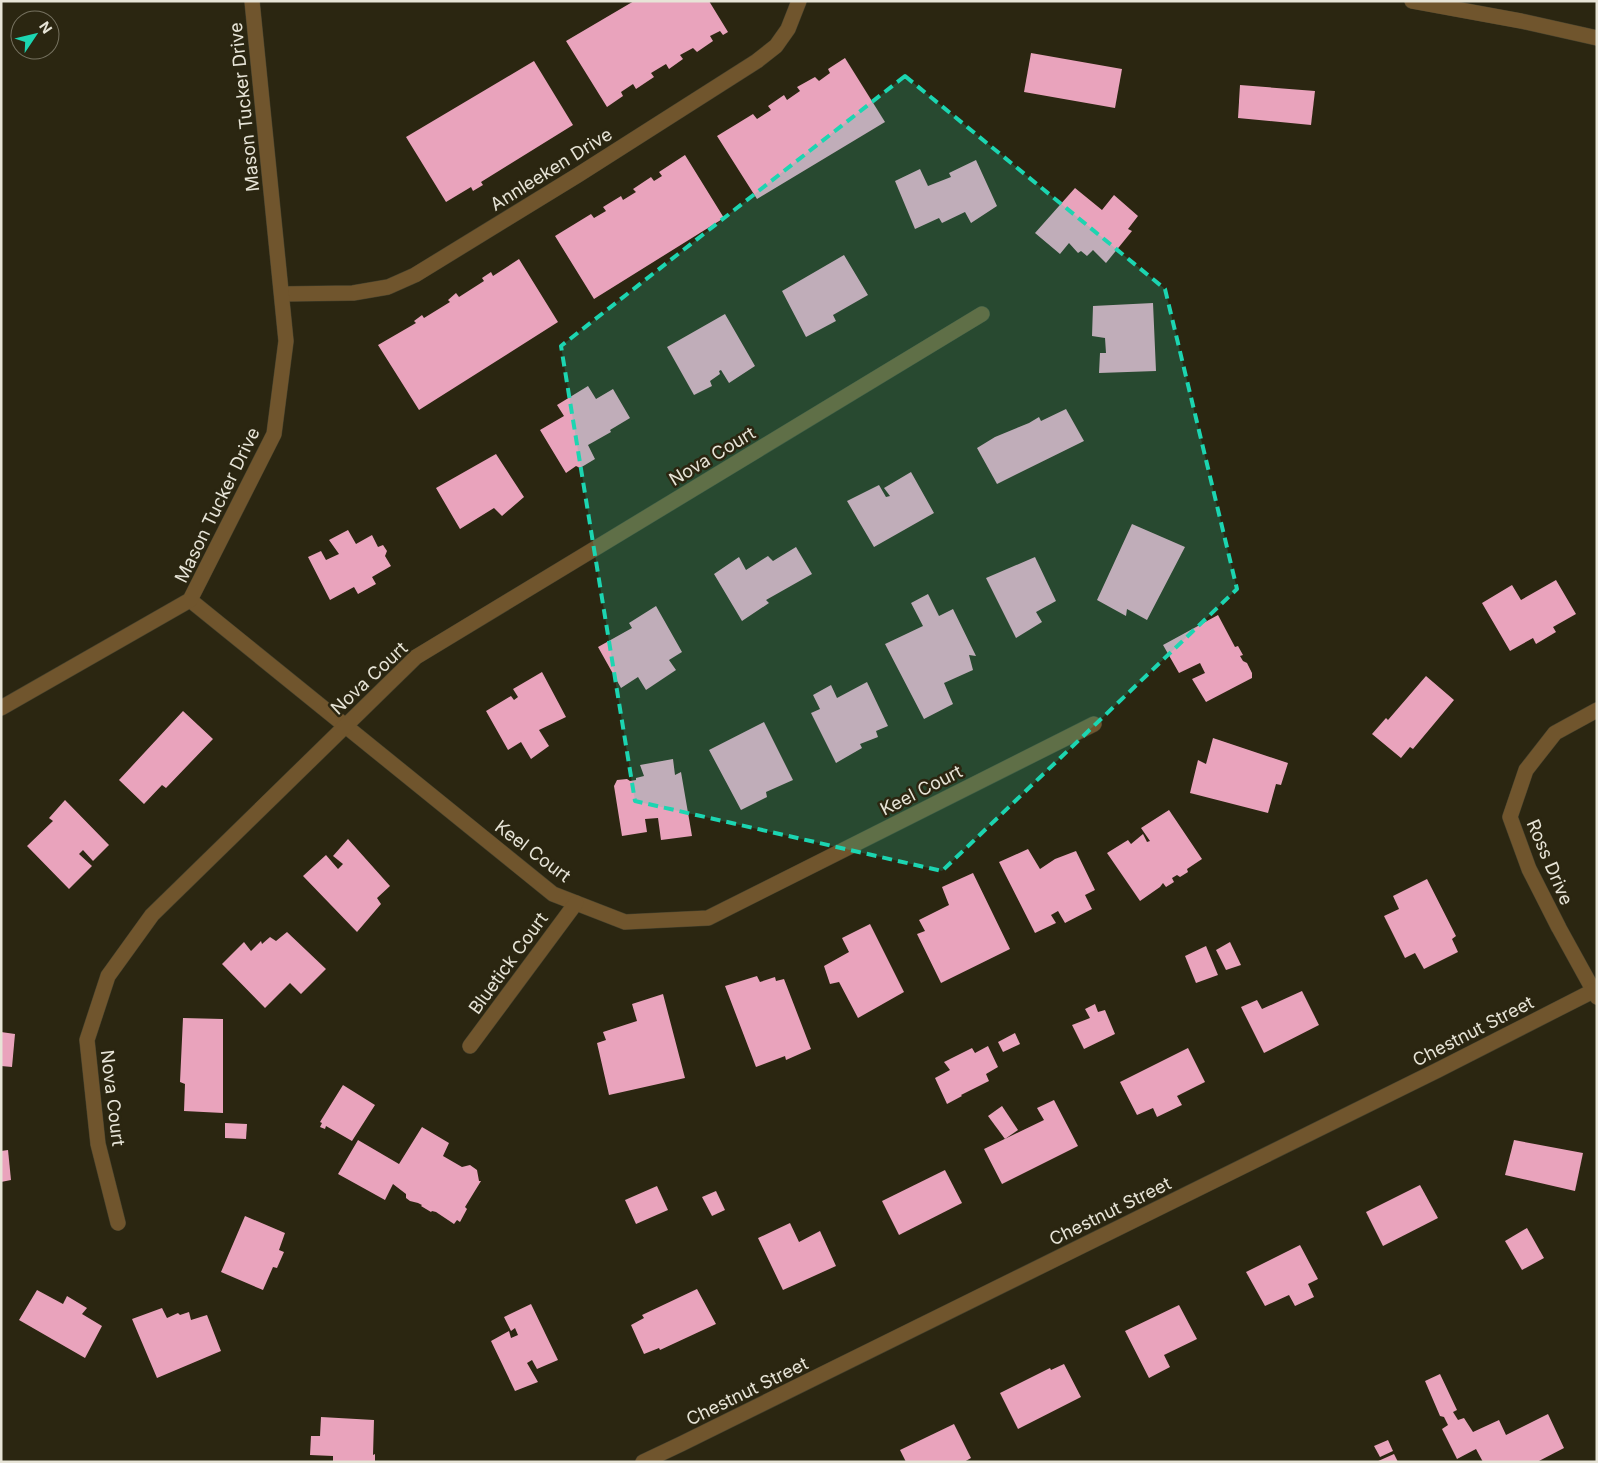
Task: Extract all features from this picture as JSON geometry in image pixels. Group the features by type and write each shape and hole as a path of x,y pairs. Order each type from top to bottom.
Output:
{"street":[{"name":"Mason Tucker Drive","path":"1,708 190,600 274,434 286,341 252,1"},
{"name":"Annleeken Drive","path":"282,294 353,293 388,287 415,275 578,175 757,61 776,46 788,29 799,1"},
{"path":"1412,1 1521,21 1597,38"},
{"name":"Nova Court","path":"118,1223 98,1144 87,1040 108,976 152,915 416,657 982,314"},
{"name":"Keel Court","path":"190,600 553,894 625,922 708,918 1094,724"},
{"name":"Ross Drive","path":"1595,994 1529,869 1510,817 1526,770 1549,740 1555,733 1597,710"},
{"name":"Bluetick Court","path":"470,1046 576,903"},
{"name":"Chestnut Street","path":"643,1462 1595,994"}],"highlighted area":[{"path":"905,76 1165,289 1237,589 942,871 635,801 561,346"}],"building":[{"path":"634,1 709,1 728,32 723,35 720,31 710,36 713,41 697,52 693,48 680,55 683,59 669,69 666,64 651,73 654,77 636,89 633,84 621,92 623,96 607,107 566,41"},
{"path":"1031,53 1122,69 1115,108 1024,92"},
{"path":"845,58 885,122 757,199 717,136 753,114 757,119 771,110 768,106 784,95 787,100 800,91 797,87 815,77 819,81 830,73 828,69"},
{"path":"534,61 573,125 481,182 483,185 473,191 471,187 446,202 406,137"},
{"path":"1240,85 1315,91 1311,125 1238,118"},
{"path":"685,155 724,218 594,299 555,236 591,214 594,218 606,211 603,207 621,196 623,200 636,192 633,189 651,177 654,181 662,176 659,172"},
{"path":"976,160 997,206 971,223 965,212 942,223 939,218 915,229 895,181 920,169 928,186 951,177 949,173"},
{"path":"1075,188 1102,210 1114,195 1138,216 1128,229 1132,231 1106,263 1093,250 1087,256 1081,251 1078,253 1069,243 1060,254 1035,233"},
{"path":"844,255 868,295 833,315 836,321 806,337 782,291"},
{"path":"519,259 558,322 419,410 378,345 416,323 414,321 422,315 424,318 450,302 448,300 456,293 459,297 484,281 482,278 491,272 493,276"},
{"path":"1153,303 1156,371 1099,373 1100,353 1106,353 1105,338 1092,336 1093,306"},
{"path":"725,314 755,366 729,383 721,370 719,371 720,374 710,381 712,386 694,395 667,347"},
{"path":"588,386 596,399 613,389 630,418 610,430 611,432 588,445 595,459 580,468 576,466 566,473 540,430 564,416 557,405"},
{"path":"1066,409 1084,441 997,484 977,448 995,437 1039,417 1041,421"},
{"path":"496,454 524,497 502,516 494,508 460,529 436,488"},
{"path":"911,472 934,513 874,547 847,501 879,485 886,497 890,496 884,488"},
{"path":"1132,524 1185,547 1147,620 1127,609 1126,616 1097,600"},
{"path":"348,530 356,544 372,535 378,547 383,545 387,551 385,556 391,566 372,577 376,584 358,594 354,587 330,600 308,557 321,551 326,560 339,554 329,540"},
{"path":"796,547 812,574 766,600 769,603 742,621 714,574 739,557 746,570 768,556 773,561"},
{"path":"1035,557 1056,601 1036,612 1042,622 1016,638 986,578"},
{"path":"1556,580 1576,614 1553,627 1556,632 1536,644 1533,638 1510,651 1482,603 1512,585 1521,600"},
{"path":"928,594 939,616 953,609 976,656 969,655 973,670 944,683 953,704 924,719 885,644 923,626 911,603"},
{"path":"656,606 682,652 669,660 676,670 646,690 638,677 621,688 598,647 632,628 629,623"},
{"path":"1218,615 1235,647 1238,646 1243,655 1240,656 1247,663 1252,673 1252,678 1206,702 1192,679 1205,673 1200,663 1179,673 1163,645"},
{"path":"542,672 566,717 539,730 549,746 531,759 521,742 508,750 486,711 511,696 514,700 518,697 513,689"},
{"path":"1426,676 1454,700 1413,749 1410,747 1401,758 1372,734 1386,718 1388,720"},
{"path":"867,682 888,726 876,731 878,737 860,744 862,748 836,763 811,713 820,709 813,695 831,685 837,698"},
{"path":"183,711 213,739 166,788 162,785 144,804 119,780"},
{"path":"764,722 793,780 766,792 767,797 741,810 709,750"},
{"path":"1213,738 1288,763 1281,785 1276,784 1268,813 1190,793 1198,760 1206,764"},
{"path":"673,759 675,775 681,772 692,836 661,840 658,818 645,819 647,832 622,836 614,786 617,780 636,780 636,778 644,776 640,765"},
{"path":"65,800 109,845 93,861 83,850 79,854 92,866 69,889 27,846 53,821 49,818"},
{"path":"1169,810 1202,859 1187,869 1188,872 1180,877 1177,875 1172,878 1174,882 1166,887 1163,883 1140,901 1107,853 1128,840 1131,844 1143,834 1147,842 1150,841 1141,828"},
{"path":"348,839 390,886 377,898 381,904 357,932 303,876 326,855 338,869 343,864 333,856"},
{"path":"1028,849 1040,869 1055,859 1076,851 1095,890 1085,895 1092,909 1065,923 1058,911 1051,915 1056,923 1035,933 999,862"},
{"path":"973,873 1010,949 941,983 917,934 925,931 919,920 949,905 942,887"},
{"path":"1427,879 1456,936 1452,939 1458,952 1424,969 1415,953 1405,958 1384,916 1399,909 1393,896"},
{"path":"870,924 904,992 858,1018 839,982 830,984 824,966 849,952 842,938"},
{"path":"287,932 326,969 301,994 290,983 265,1008 222,964 244,942 251,951 261,941 262,944 270,937 276,941"},
{"path":"1230,942 1241,965 1226,970 1216,950"},
{"path":"1206,946 1218,975 1196,983 1185,956"},
{"path":"757,976 760,982 775,977 776,981 784,979 811,1049 786,1060 785,1056 756,1067 725,986"},
{"path":"1302,991 1319,1025 1264,1053 1241,1007 1257,1000 1262,1009"},
{"path":"663,994 685,1078 609,1095 597,1043 606,1040 603,1032 637,1021 632,1004"},
{"path":"1095,1004 1098,1012 1105,1010 1115,1034 1084,1049 1072,1025 1090,1018 1085,1009"},
{"path":"183,1018 223,1019 223,1113 184,1111 185,1084 180,1082"},
{"path":"1,1032 15,1034 12,1067 1,1066"},
{"path":"1015,1033 1020,1044 1003,1052 998,1042"},
{"path":"988,1046 998,1067 986,1074 989,1081 947,1104 935,1078 950,1070 944,1062 972,1048 975,1053"},
{"path":"1188,1048 1205,1082 1177,1096 1182,1105 1157,1117 1153,1108 1137,1115 1120,1082"},
{"path":"343,1085 375,1105 352,1141 326,1126 325,1129 320,1127 322,1123 320,1122"},
{"path":"1054,1100 1078,1146 1002,1184 984,1149 1044,1120 1037,1108"},
{"path":"1002,1106 1018,1130 1005,1139 988,1116"},
{"path":"225,1123 247,1124 246,1139 225,1138"},
{"path":"422,1127 449,1143 443,1156 462,1167 470,1165 477,1170 479,1181 481,1181 465,1207 467,1209 460,1222 457,1220 454,1224 436,1212 431,1212 422,1205 410,1201 406,1198 406,1194 393,1184 385,1200 338,1174 358,1140 399,1164"},
{"path":"1514,1140 1583,1153 1575,1191 1505,1175"},
{"path":"8,1150 11,1180 1,1182 1,1151"},
{"path":"945,1170 962,1203 899,1235 882,1201"},
{"path":"1420,1185 1438,1218 1383,1246 1366,1212"},
{"path":"657,1186 668,1210 636,1224 625,1200"},
{"path":"716,1191 725,1210 712,1216 702,1197"},
{"path":"245,1216 285,1233 279,1250 284,1252 277,1268 273,1267 263,1290 221,1272"},
{"path":"790,1223 799,1242 820,1231 836,1266 783,1290 758,1238"},
{"path":"1527,1228 1544,1258 1522,1270 1505,1241"},
{"path":"1300,1245 1318,1279 1308,1284 1314,1297 1295,1306 1289,1295 1265,1306 1246,1272"},
{"path":"697,1289 716,1324 660,1350 659,1348 644,1354 631,1325 644,1318 642,1315"},
{"path":"37,1290 63,1304 67,1296 87,1308 82,1314 102,1326 85,1358 19,1320"},
{"path":"531,1304 558,1360 537,1369 532,1360 527,1363 538,1382 515,1391 491,1341 509,1331 511,1338 518,1335 515,1328 511,1331 504,1317"},
{"path":"1179,1305 1197,1339 1164,1355 1170,1367 1149,1378 1125,1331"},
{"path":"162,1308 167,1318 178,1313 180,1315 189,1312 191,1320 207,1315 221,1351 157,1378 132,1319"},
{"path":"1064,1364 1081,1397 1018,1429 1000,1393 1050,1368 1051,1370"},
{"path":"1440,1374 1457,1410 1453,1412 1458,1420 1464,1418 1473,1432 1499,1420 1506,1435 1548,1414 1564,1448 1537,1462 1483,1462 1476,1449 1457,1459 1442,1429 1448,1425 1444,1417 1440,1416 1425,1381"},
{"path":"321,1417 374,1420 373,1455 375,1454 375,1462 333,1462 333,1456 310,1455 311,1436 320,1436"},
{"path":"954,1424 971,1458 964,1462 906,1462 900,1450"},
{"path":"1388,1440 1393,1451 1380,1457 1374,1446"},
{"path":"1394,1454 1398,1462 1376,1462"}]}
